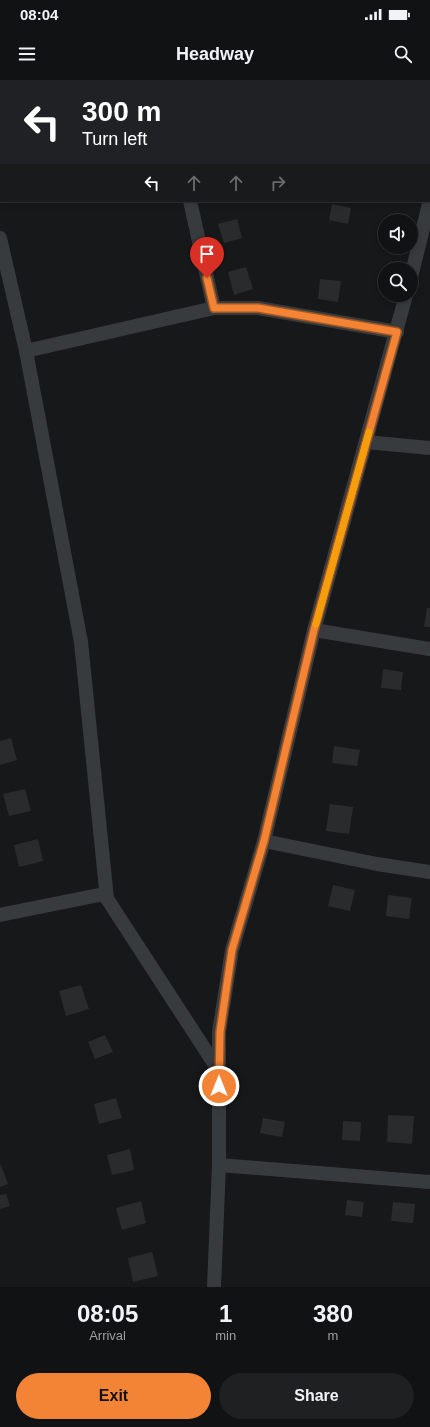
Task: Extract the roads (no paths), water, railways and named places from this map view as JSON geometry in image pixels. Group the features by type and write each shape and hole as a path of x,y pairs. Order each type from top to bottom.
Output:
{"street":[{"path":"190,202 214,308"},
{"path":"416,262 427,226 430,202"},
{"path":"0,238 26,351 82,642 107,899"},
{"path":"214,1287 219,1165 220,1032 232,950 264,841 314,630 404,302"},
{"path":"26,351 214,308 258,308 397,332"},
{"path":"366,442 430,448"},
{"path":"314,630 430,649"},
{"path":"264,841 377,864 430,872"},
{"path":"0,915 104,894 219,1071"},
{"path":"219,1165 430,1182"}]}
